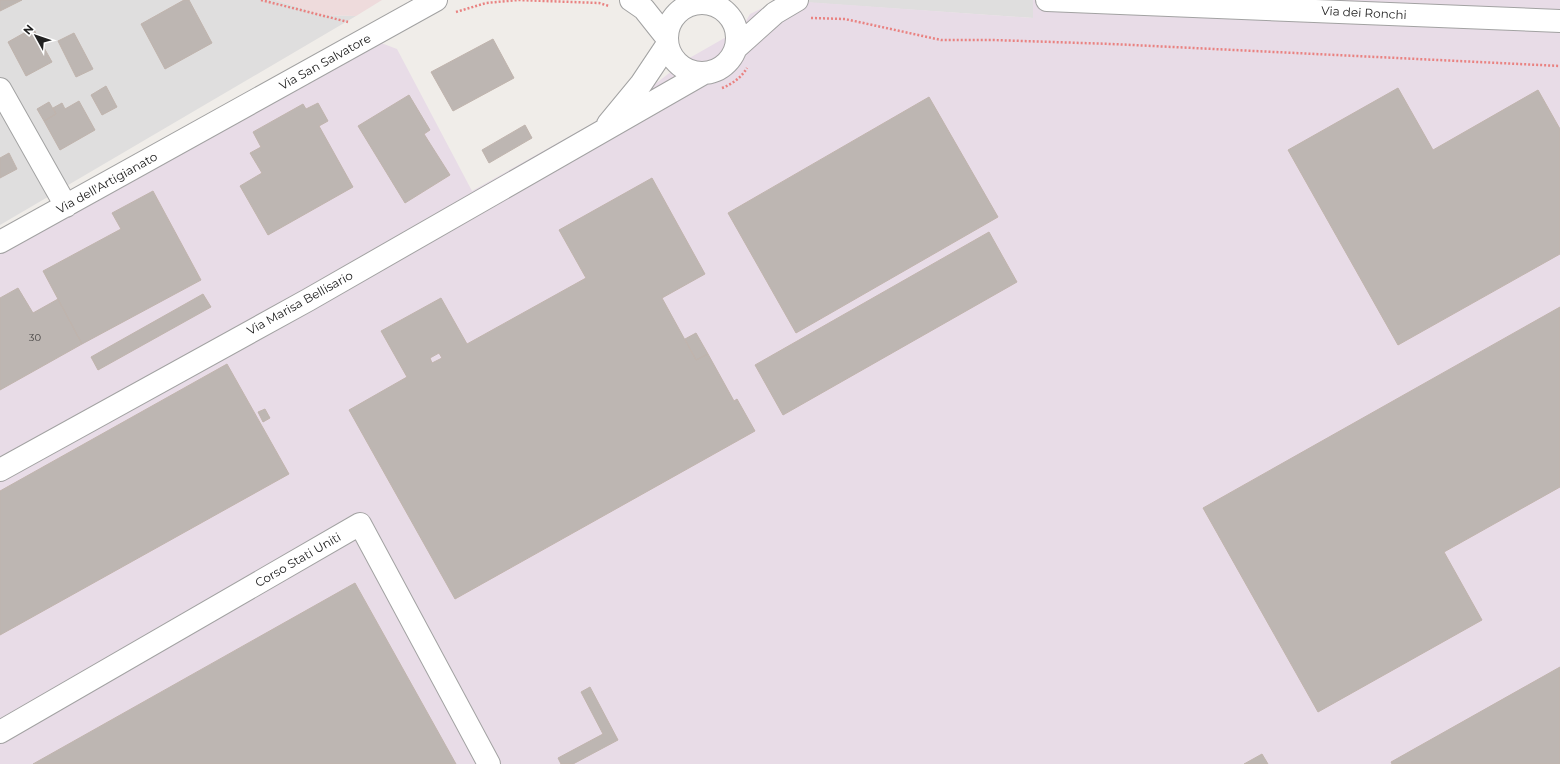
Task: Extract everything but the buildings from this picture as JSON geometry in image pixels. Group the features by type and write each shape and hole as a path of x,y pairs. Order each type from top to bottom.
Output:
{"street":[{"path":"621,3 644,9 667,41 671,54 676,62 689,71 704,73 714,71 724,66 732,58 744,55 775,13 797,0"},
{"name":"Via dei Ronchi","path":"1047,0 1560,21"},
{"path":"667,41 668,28 673,18 679,11 688,6 706,2 720,7 733,21 744,55"},
{"name":"Via San Salvatore","path":"215,124 444,7"},
{"name":"Via Marisa Bellisario","path":"599,134 641,84 667,41"},
{"name":"Via Marisa Bellisario","path":"0,470 308,300 704,73"},
{"path":"0,89 66,206"},
{"name":"Via dell'Artigianato","path":"0,242 215,124"},
{"name":"Corso Stati Uniti","path":"0,732 360,524 489,764"}],"path":[{"path":"261,0 351,22"},
{"path":"444,7 518,0 621,3"},
{"path":"810,18 845,19 941,40 993,40 1560,66"},
{"path":"720,89 731,84 743,75 744,55"}],"shaded area":[{"path":"0,0 276,0 322,15 356,16 0,225"},
{"path":"276,0 382,0 356,16 322,15"},
{"path":"771,0 1033,0 1033,18"},
{"path":"1033,0 1560,0 1560,764 0,764 0,230 368,38 397,49 472,191 645,92 686,60 742,28 750,14 771,4 793,1 1033,18"}]}
